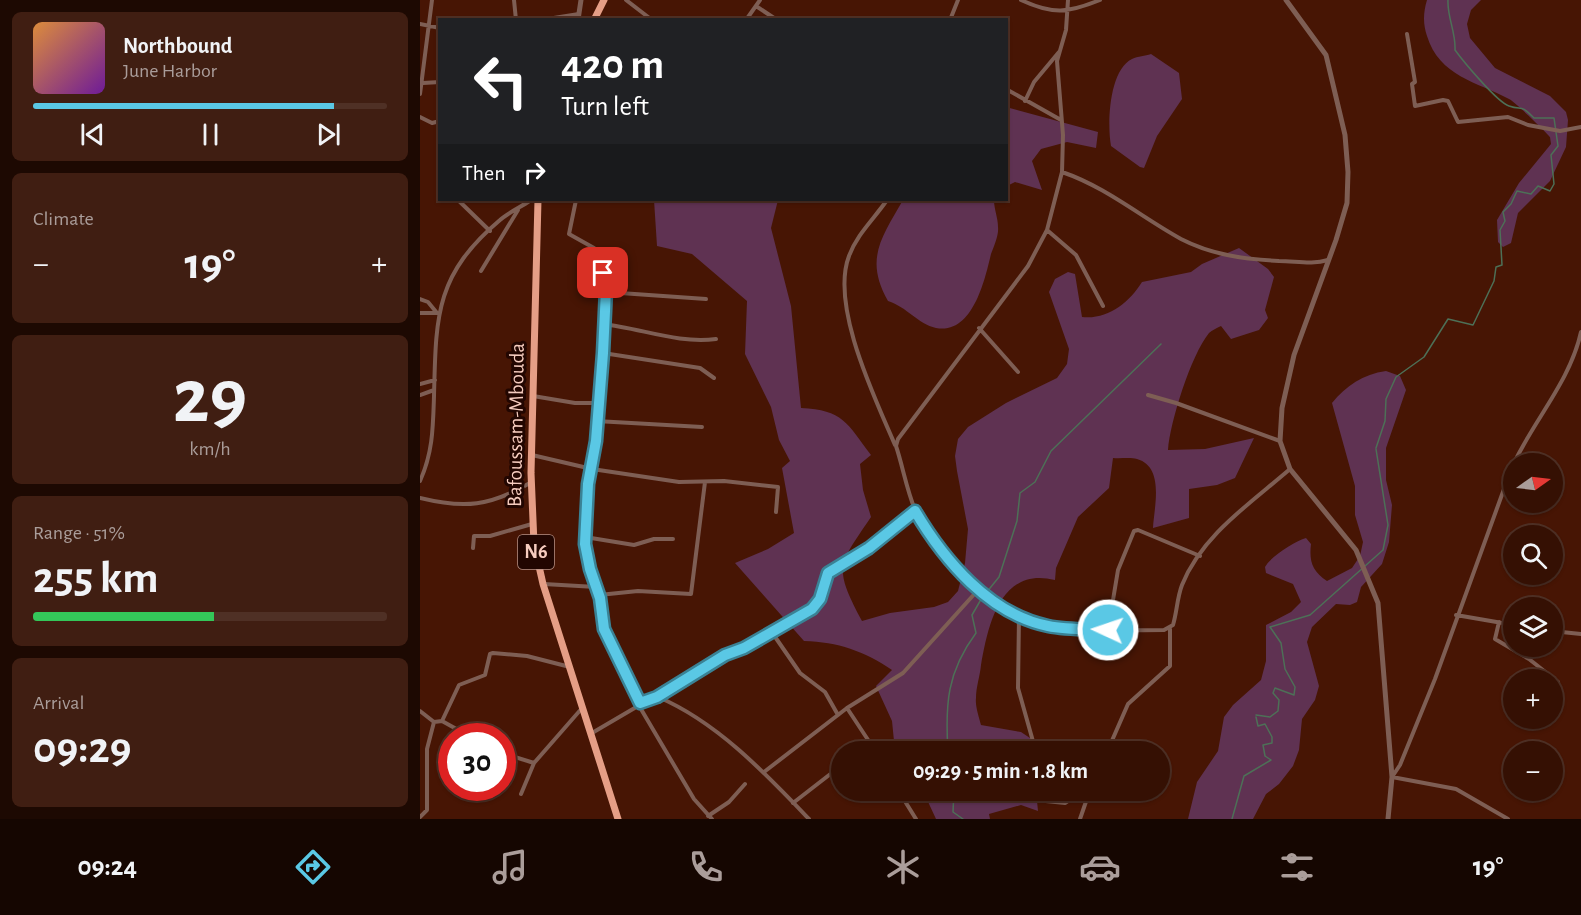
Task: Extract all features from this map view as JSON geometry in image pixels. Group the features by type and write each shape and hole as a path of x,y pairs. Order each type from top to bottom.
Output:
{"highway":[{"path":"595,18 604,0"},
{"name":"Bafoussam-Mbouda","path":"538,201 532,524 543,584 584,706 618,819"}],"street":[{"path":"420,94 432,0"},
{"path":"514,0 516,18"},
{"path":"578,17 581,0"},
{"path":"626,0 649,18"},
{"path":"747,18 760,0"},
{"path":"951,18 958,0"},
{"path":"1021,0 1053,12 1069,10 1100,0"},
{"path":"896,446 898,439 979,328 1028,266 1047,230 1062,172 1058,78 1059,51 1069,10 1068,0"},
{"path":"1286,0 1326,55 1346,135 1348,172 1347,203 1294,355 1282,408 1280,441 1290,469 1356,550 1378,603 1392,777 1388,819"},
{"path":"756,6 774,18"},
{"path":"420,24 438,28"},
{"path":"1407,34 1415,82 1412,84 1415,106 1443,100 1452,107 1458,122 1508,117 1528,125 1560,131 1581,127"},
{"path":"1025,101 1034,82 1059,51"},
{"path":"423,83 438,82"},
{"path":"1008,90 1061,121"},
{"path":"420,117 432,123 438,122"},
{"path":"1062,172 1098,186 1182,239 1203,248 1243,259 1314,264 1328,260"},
{"path":"459,201 490,231"},
{"path":"420,481 432,447 437,313 453,272 504,217 530,201"},
{"path":"576,201 569,234 594,248 604,258 606,292 602,324 603,353 585,537 586,557 599,595 608,639 639,703 690,792 710,817 729,802 745,784"},
{"path":"886,201 857,236 848,259 845,279 852,337 896,446 915,511 929,536 978,590 1019,616 1049,626 1108,630 1170,630"},
{"path":"481,271 518,210"},
{"path":"1047,230 1076,255 1103,306"},
{"path":"606,292 706,299"},
{"path":"420,299 428,302 437,313"},
{"path":"420,313 437,313"},
{"path":"602,324 633,327 688,340 716,339"},
{"path":"979,328 1018,372"},
{"path":"1392,777 1400,765 1435,679 1456,615 1512,467 1524,440 1570,364 1581,332"},
{"path":"603,353 700,368 714,378"},
{"path":"420,384 435,380"},
{"path":"420,395 435,390"},
{"path":"1148,395 1280,441"},
{"path":"533,396 575,403 598,403"},
{"path":"596,421 702,427"},
{"path":"532,454 592,469 679,482 778,488 776,512"},
{"path":"1112,741 1128,704 1170,666 1170,630 1182,585 1200,556 1230,520 1290,469"},
{"path":"599,595 638,591 691,594 705,482"},
{"path":"420,498 453,504 484,504 531,483"},
{"path":"592,733 639,703 657,697 700,669 812,609 820,599 828,573 869,548 915,511"},
{"path":"472,548 474,536 490,536 532,524"},
{"path":"1108,630 1118,570 1134,531 1138,530 1200,556"},
{"path":"585,537 634,544 651,539 673,539"},
{"path":"543,584 596,586"},
{"path":"764,771 847,708 903,673 978,590"},
{"path":"1456,615 1503,623"},
{"path":"1019,616 1018,688 1033,741"},
{"path":"1499,622 1495,639 1542,669"},
{"path":"771,631 800,673 825,692 838,715"},
{"path":"1563,632 1581,634"},
{"path":"441,721 459,685 485,675 490,654 527,656 571,667"},
{"path":"657,697 683,709 764,771 809,819"},
{"path":"521,794 534,763 584,706"},
{"path":"847,708 869,741"},
{"path":"420,711 434,722 445,723"},
{"path":"420,818 427,810 427,749 434,722"},
{"path":"516,757 534,763"},
{"path":"793,802 831,773"},
{"path":"1392,777 1456,789 1508,819"},
{"path":"905,801 916,819"},
{"path":"1046,801 1065,803 1067,801"},
{"path":"1080,819 1086,801"}],"shaded area":[{"path":"1427,0 1481,0 1471,10 1467,24 1470,38 1495,68 1550,96 1566,112 1568,120 1566,147 1550,181 1518,213 1511,243 1503,247 1498,242 1497,220 1519,183 1551,144 1550,137 1512,101 1460,76 1440,60 1426,32 1424,18"},
{"path":"1151,54 1179,73 1182,99 1157,136 1144,168 1111,146 1109,125 1111,98 1118,74 1132,59"},
{"path":"1008,108 1098,132 1096,148 1067,142 1041,149 1032,161 1042,190 1015,182 1008,186"},
{"path":"654,201 778,201 771,228 791,306 801,408 826,412 843,420 871,455 860,464 863,490 871,517 852,546 843,567 843,577 862,621 890,613 934,607 948,602 958,591 965,563 968,529 955,456 958,439 968,427 1006,403 1057,378 1067,364 1069,349 1049,292 1055,279 1068,272 1075,274 1082,317 1091,317 1109,313 1124,303 1142,282 1191,272 1202,264 1239,248 1268,269 1274,277 1265,310 1268,318 1259,330 1231,339 1221,326 1209,333 1202,343 1182,389 1170,438 1168,450 1205,449 1254,438 1235,478 1217,485 1189,489 1189,518 1153,528 1156,489 1151,470 1146,463 1137,459 1113,458 1109,488 1078,517 1056,568 1055,580 1036,578 1021,582 1009,590 1000,603 988,633 977,690 976,704 981,725 1021,732 1034,741 894,741 892,721 876,686 892,670 850,649 828,643 804,641 735,563 768,549 794,533 782,468 790,461 779,440 771,407 745,354 747,301 692,254 657,246"},
{"path":"902,201 994,201 998,224 996,240 981,290 968,314 959,323 949,328 936,328 888,301 877,273 877,260 888,225"},
{"path":"1386,371 1400,376 1406,390 1386,448 1386,480 1392,505 1389,542 1382,564 1361,587 1357,602 1350,605 1336,604 1312,627 1307,642 1319,686 1315,700 1302,719 1299,750 1293,766 1279,784 1266,794 1253,819 1188,819 1197,782 1218,751 1224,717 1233,705 1261,680 1266,661 1266,625 1291,612 1301,602 1293,584 1266,573 1265,567 1283,550 1306,538 1311,544 1313,565 1327,581 1352,568 1360,556 1363,542 1355,515 1355,486 1332,403 1356,382"},
{"path":"928,801 1037,801 1038,811 1021,805 989,814 990,819 936,819"}],"waterway":[{"path":"1376,448 1385,421 1386,399 1396,377 1424,357 1448,319 1473,325 1494,281 1496,267 1502,265 1500,230 1505,221 1503,212 1511,204 1517,191 1531,194 1538,186 1550,191 1554,184 1551,155 1558,146 1554,118 1534,118 1523,109 1509,106 1480,81 1455,50 1448,0"},
{"path":"986,593 999,577 1017,521 1020,493 1035,482 1051,451 1161,344"},
{"path":"1256,715 1270,717 1278,711 1279,700 1273,693 1275,688 1294,695 1295,687 1285,669 1281,643 1270,627 1310,615 1383,550 1388,525 1376,449"},
{"path":"948,741 950,689 959,661 976,633 972,615 983,596"},
{"path":"1232,819 1244,776 1271,760 1265,756 1263,745 1272,743 1272,737 1265,724 1258,726 1256,717"},
{"path":"954,801 953,812 963,819"}],"route":[{"path":"603,273 606,292 602,324 603,353 596,441 588,484 586,557 600,598 604,629 640,703 648,698 657,697 691,674 725,655 744,648 812,609 820,599 828,573 869,548 915,511 929,536 952,563 978,590 1006,609 1023,619 1049,626 1108,630"}]}
